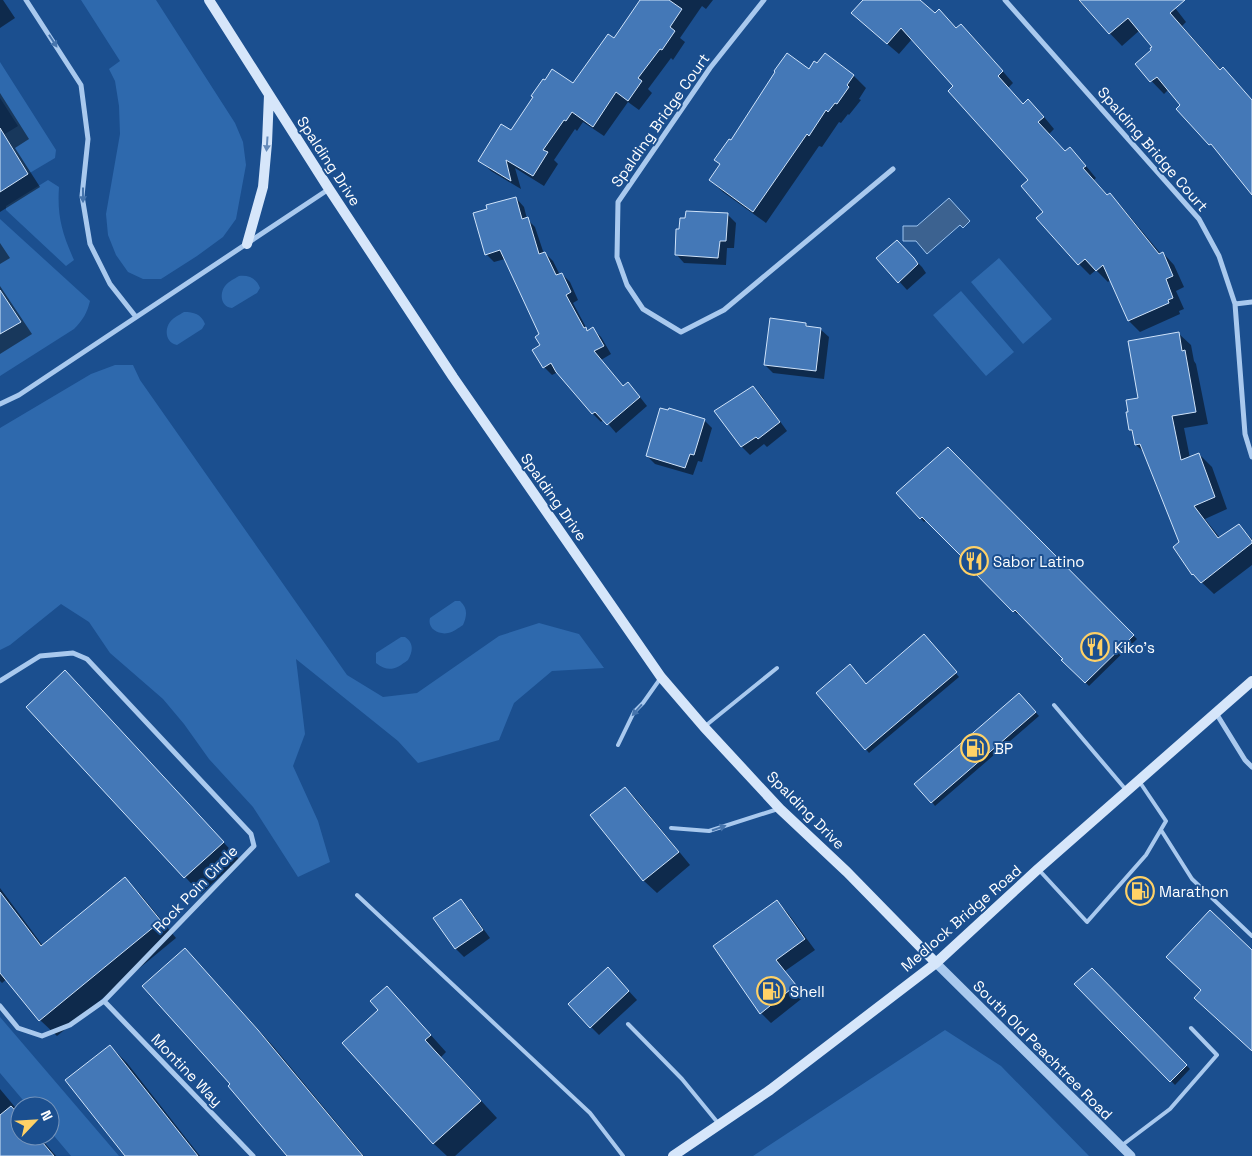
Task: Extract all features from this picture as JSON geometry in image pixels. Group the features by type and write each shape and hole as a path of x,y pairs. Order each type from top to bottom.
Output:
{"main road":[{"name":"Spalding Drive","path":"209,0 329,189 453,377 661,677 704,727 780,808 847,872 936,963"},
{"path":"247,244 263,187 269,95"},
{"name":"Medlock Bridge Road","path":"673,1156 770,1090 936,963 1038,869 1252,682"}],"street":[{"path":"26,0 81,85 88,139 82,196 90,244 110,284 136,317"},
{"name":"Spalding Bridge Court","path":"764,0 710,68 618,202 617,257 626,285 643,309 681,332 724,310 893,169"},
{"name":"Spalding Bridge Court","path":"1005,0 1199,219 1219,256 1235,304 1245,434 1252,457"},
{"path":"0,404 19,395 329,189"},
{"path":"1235,304 1252,302"},
{"name":"Rock Poin Circle","path":"0,681 40,656 73,653 87,659 250,834 254,846 104,1001 70,1025 42,1036 18,1028 0,1006"},
{"path":"1216,713 1245,760 1252,767"},
{"name":"South Old Peachtree Road","path":"936,963 1131,1156"},
{"name":"Montine Way","path":"104,1001 253,1156"}],"lane":[{"path":"704,727 777,668"},
{"path":"618,745 634,712 644,703 661,677"},
{"path":"1054,705 1128,792"},
{"path":"1038,869 1086,922 1146,855 1166,821 1140,781"},
{"path":"671,828 709,831 780,808"},
{"path":"1161,830 1192,879 1252,936"},
{"path":"357,895 590,1113 623,1156"},
{"path":"628,1024 682,1078 719,1125"},
{"path":"1121,1146 1170,1109 1217,1055 1191,1028"}],"shaded area":[{"path":"81,0 156,0 235,123 243,142 246,165 236,219 223,237 161,279 143,279 128,272 116,255 108,235 106,214 120,134 119,106 115,81 109,69 120,61"},
{"path":"0,62 56,150 55,158 28,174 10,145 0,137 18,126 0,98"},
{"path":"48,180 59,187 61,224 74,260 66,266 6,210 6,206"},
{"path":"949,198 970,221 963,228 960,225 927,254 916,241 903,241 903,226 917,226"},
{"path":"0,219 90,301 80,323 74,329 0,376 0,334 20,322 0,290"},
{"path":"999,258 1052,319 1023,344 971,282"},
{"path":"239,276 252,278 260,288 257,293 232,308 228,307 222,300 223,289 228,283"},
{"path":"961,291 1014,352 986,376 933,315"},
{"path":"184,312 197,314 205,324 202,329 177,345 173,344 167,336 168,325"},
{"path":"115,365 133,365 140,380 347,675 383,697 417,693 499,636 539,623 579,634 604,668 552,671 514,703 499,740 418,763 398,741 296,659 305,734 293,766 318,821 330,862 298,877 253,807 209,759 163,699 110,653 89,622 61,604 10,645 0,650 0,428 91,374"},
{"path":"455,601 460,601 466,609 463,625 448,633 434,630 430,625 430,618"},
{"path":"401,637 408,639 411,645 412,650 408,660 392,669 385,668 376,663 376,653"},
{"path":"0,1017 119,1156 71,1156 60,1143 60,1096 20,1096 0,1073"},
{"path":"945,1030 1001,1066 1089,1156 753,1156"}],"building":[{"path":"640,0 669,0 682,9 670,27 675,31 662,50 660,49 638,78 642,81 628,101 616,92 593,127 572,112 566,121 564,120 543,150 548,152 533,176 506,160 511,181 478,161 501,124 511,130 533,97 531,96 552,69 573,83 608,34 614,38"},
{"path":"863,0 920,0 935,13 939,9 956,28 961,24 1003,71 998,76 1023,104 1028,99 1044,117 1038,122 1065,151 1070,147 1086,166 1083,168 1107,195 1110,193 1159,254 1163,252 1173,276 1166,279 1173,298 1168,300 1169,303 1128,321 1103,265 1096,271 1085,259 1078,265 1036,218 1043,212 1021,186 1028,180 948,91 953,86 901,28 887,44 851,13"},
{"path":"1079,0 1185,0 1170,13 1220,70 1223,67 1252,100 1252,195 1211,144 1209,145 1176,109 1180,105 1157,77 1150,82 1135,64 1152,47 1128,18 1109,34"},
{"path":"787,53 809,69 814,61 817,63 825,53 854,75 847,85 849,87 837,104 835,103 828,112 826,110 809,136 807,134 753,212 709,180 720,164 714,160 729,139 731,140"},
{"path":"0,128 28,174 0,192"},
{"path":"516,197 522,219 528,217 539,254 545,252 556,275 562,273 571,292 566,295 584,328 586,327 587,331 593,327 604,346 594,351 623,386 628,382 640,397 607,425 595,412 592,414 556,372 551,363 543,368 532,350 540,345 535,337 539,334 500,250 485,255 473,213 487,209 486,205"},
{"path":"686,211 728,213 726,241 720,241 718,258 675,255 676,229 679,229 680,218 685,218"},
{"path":"897,240 918,264 898,283 876,258"},
{"path":"0,290 21,322 0,334"},
{"path":"770,318 806,323 806,326 821,328 816,371 764,365"},
{"path":"1179,332 1182,351 1185,350 1196,412 1172,416 1181,460 1199,453 1215,497 1194,506 1218,538 1239,524 1252,541 1252,543 1201,583 1192,575 1173,547 1179,542 1140,444 1135,445 1132,430 1129,430 1126,412 1128,412 1126,400 1138,398 1128,341"},
{"path":"753,386 780,422 758,439 756,437 741,447 714,411"},
{"path":"660,408 668,410 669,408 705,419 694,455 690,454 685,468 646,456"},
{"path":"948,447 1134,635 1085,683 1015,610 1013,612 970,568 971,566 922,517 920,519 896,493"},
{"path":"924,634 957,672 865,750 816,693 850,664 866,684"},
{"path":"65,670 224,842 184,878 26,707"},
{"name":"BP","path":"1019,693 1036,712 931,803 914,784"},
{"path":"625,787 679,852 643,881 590,815"},
{"path":"125,877 161,921 39,1021 0,973 0,892 41,946"},
{"path":"461,899 483,930 455,949 433,918"},
{"path":"777,900 805,939 776,960 796,985 760,1014 713,946"},
{"path":"1210,910 1252,950 1252,1051 1194,998 1201,990 1166,957"},
{"path":"185,948 258,1030 363,1156 287,1156 228,1086 230,1084 142,986"},
{"path":"608,967 629,991 590,1028 568,1004"},
{"path":"1092,968 1187,1065 1170,1082 1074,984"},
{"path":"387,986 431,1035 425,1040 481,1101 433,1144 342,1043 378,1010 370,1001"},
{"path":"110,1045 198,1156 125,1156 65,1080"},
{"path":"10,1107 10,1146 46,1146 54,1156 0,1156 0,1115"}],"place":[{"name":"Sabor Latino","path":"974,561"},
{"name":"Kiko's","path":"1095,647"},
{"name":"BP","path":"975,748"},
{"name":"Marathon","path":"1140,891"},
{"name":"Shell","path":"771,991"}]}
